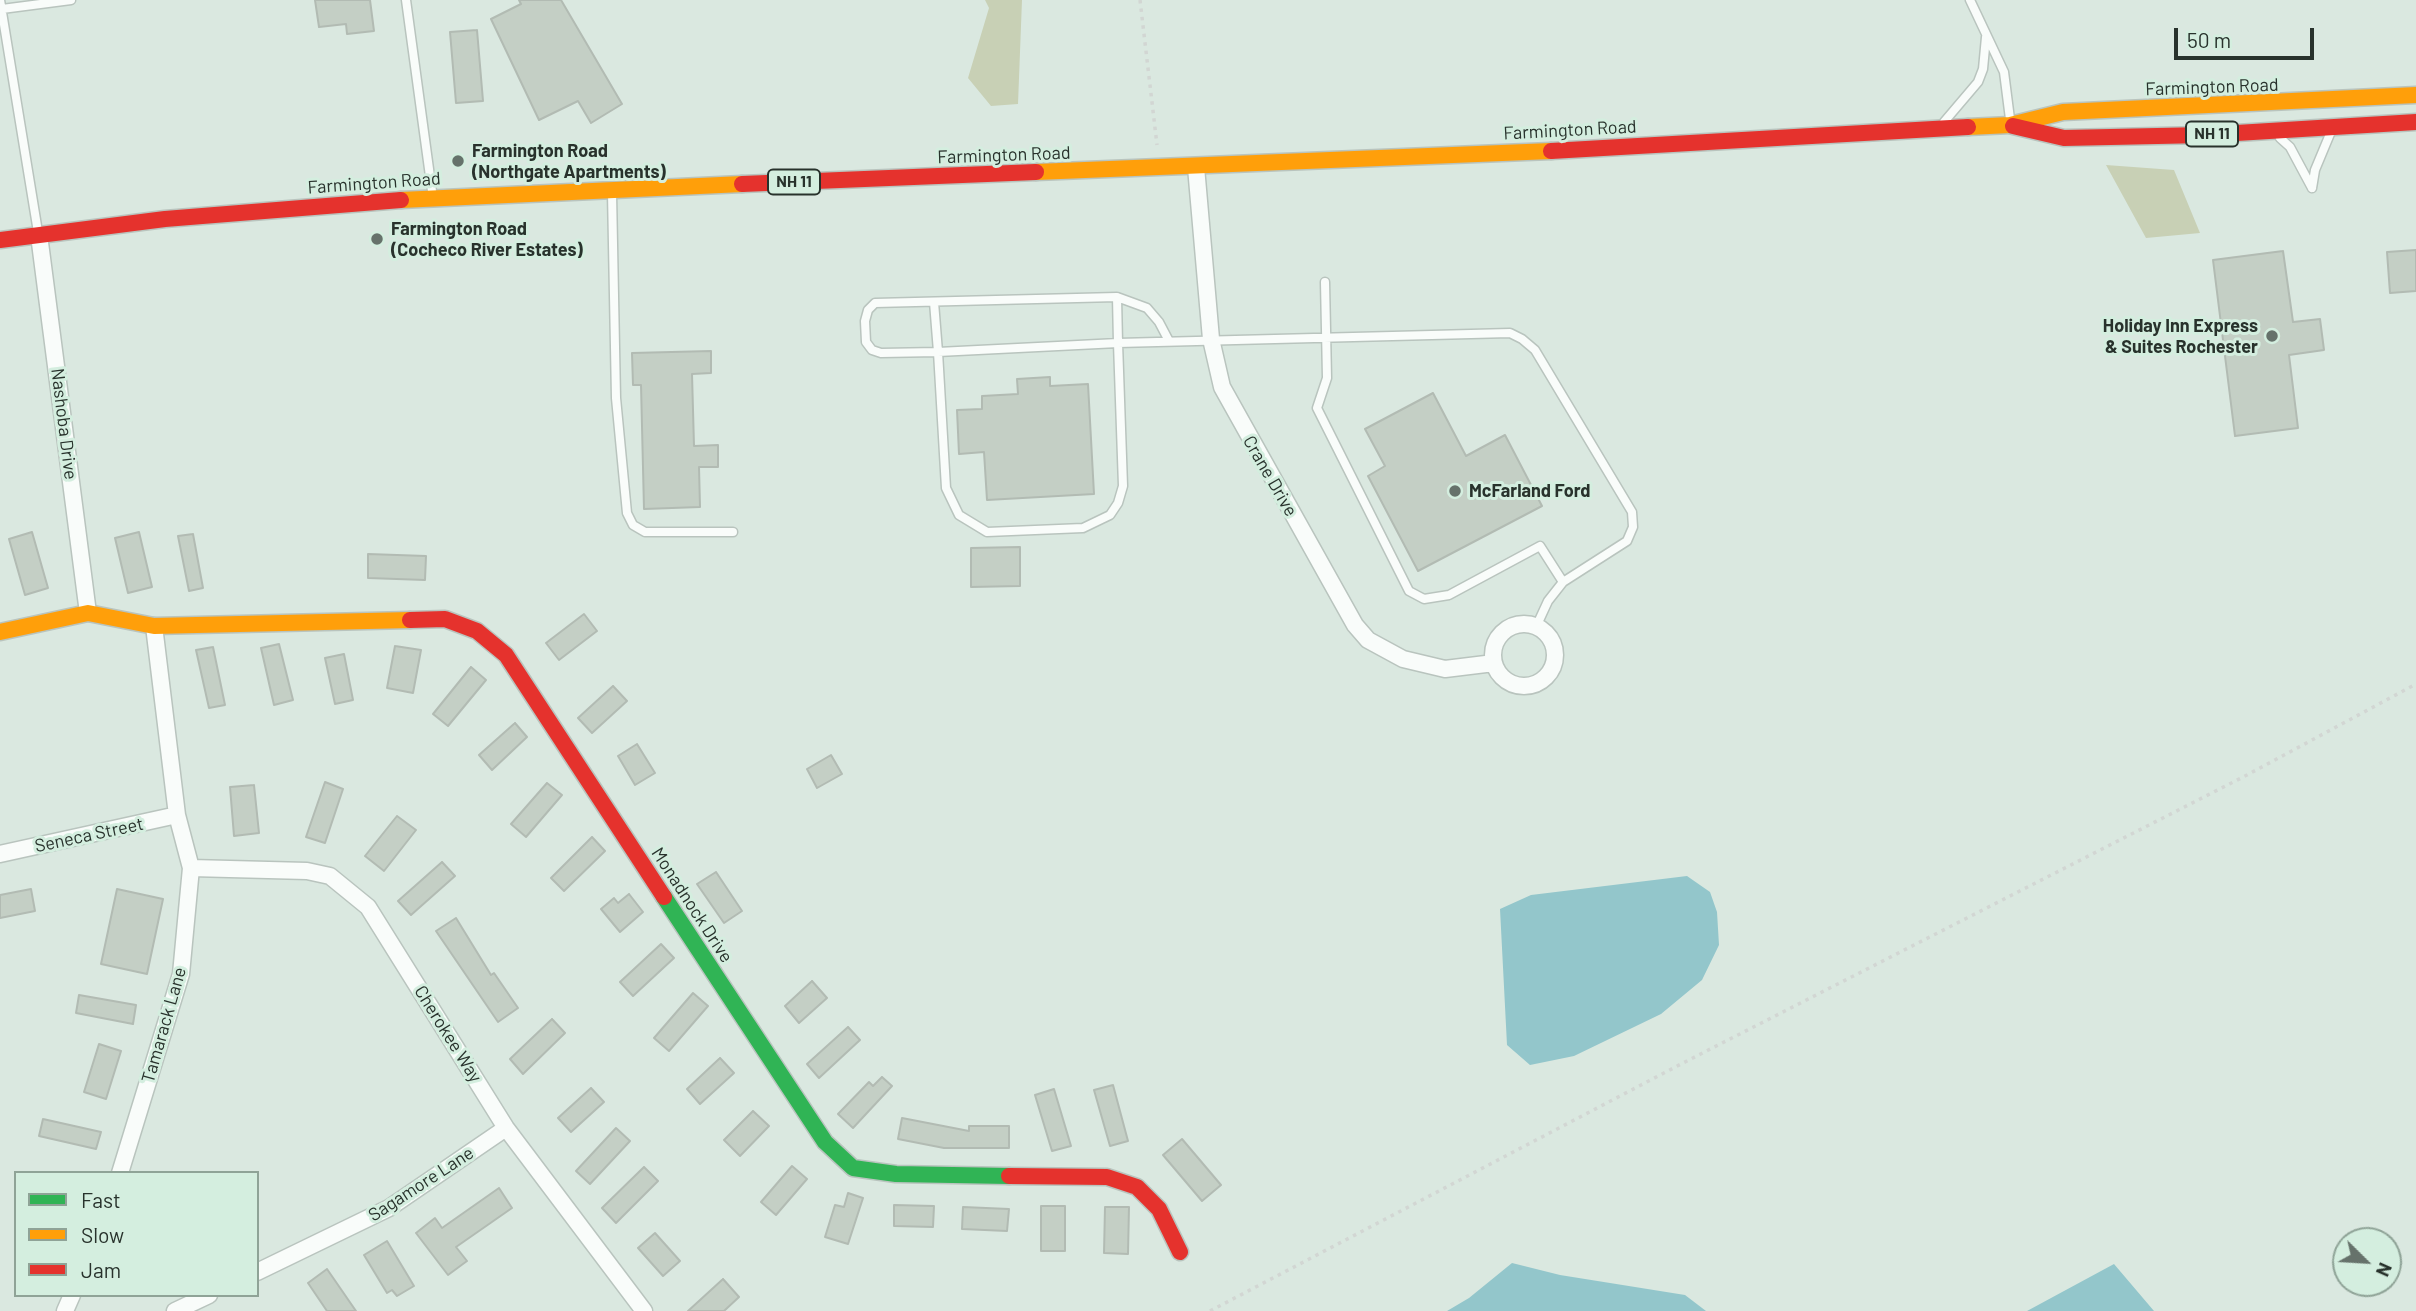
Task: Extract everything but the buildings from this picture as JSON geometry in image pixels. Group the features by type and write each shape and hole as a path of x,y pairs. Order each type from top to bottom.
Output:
{"main road":[{"name":"Farmington Road","path":"0,240 165,219 433,197 1196,167 2010,125 2063,112 2416,96"},
{"name":"Farmington Road","path":"2010,125 2064,138 2416,122"},
{"name":"Monadnock Drive","path":"88,612 154,626 445,619 477,631 506,655 825,1142 853,1168 896,1174 1107,1177 1137,1187 1160,1209 1180,1252"},
{"path":"0,632 88,612"}],"street":[{"name":"Crane Drive","path":"1196,167 1215,365 1232,409 1355,625 1368,640 1403,659 1445,669 1494,663"},
{"name":"Nashoba Drive","path":"39,235 88,612"},
{"path":"1515,625 1536,627 1549,637 1555,655 1548,673 1541,680 1523,685 1513,684 1498,672 1494,663 1494,644 1506,629 1515,625"},
{"name":"Tamarack Lane","path":"121,1171 181,974 191,868 177,816 154,626"},
{"name":"Seneca Street","path":"0,854 177,816"},
{"name":"Cherokee Way","path":"191,868 307,871 330,876 351,890 368,907 506,1128 644,1311"},
{"name":"Sagamore Lane","path":"259,1271 389,1208 506,1128"},
{"path":"175,1311 205,1297"}],"lane":[{"path":"39,235 1,5 71,0"},
{"path":"406,0 433,197"},
{"path":"1970,0 2004,72 2010,125"},
{"path":"1938,128 1978,82 1983,69 1986,37"},
{"path":"2272,130 2290,147 2312,188 2315,170 2333,126"},
{"path":"612,190 616,398 626,513 633,525 645,532 733,532"},
{"path":"1325,282 1327,378 1317,408 1409,591 1424,599 1449,595 1540,546 1563,582"},
{"path":"1169,341 1159,322 1147,308 1117,298 875,303 868,310 865,321 866,342 872,350 881,353 939,352 1211,339 1510,333 1535,350 1632,512 1633,527 1627,541 1563,582 1548,601 1536,627"},
{"path":"934,302 946,488 959,515 987,531 1083,528 1110,515 1118,503 1123,486 1117,298"}],"path":[{"path":"1140,0 1159,168"},
{"path":"1210,1311 1695,1057 2247,775 2416,684"}],"green space":[{"path":"985,0 1022,0 1018,104 991,106 968,78 989,8"},
{"path":"2106,165 2174,170 2200,233 2146,238"}],"water":[{"path":"1687,876 1710,892 1717,912 1719,945 1702,980 1661,1014 1574,1056 1530,1065 1507,1045 1500,909 1531,895"},
{"path":"1512,1263 1560,1275 1685,1295 1706,1311 1447,1311 1469,1298"},
{"path":"2114,1264 2154,1311 2027,1311 2064,1291"}],"traffic: fast":[{"path":"664,897 825,1142 853,1168 896,1174 1009,1176"}],"traffic: slow":[{"path":"1968,127 2010,125 2063,112 2416,95"},
{"path":"1036,172 1551,151"},
{"path":"401,200 742,184"},
{"path":"0,632 88,613 154,626 410,620"}],"traffic: jam":[{"path":"2013,126 2064,138 2204,135 2416,122"},
{"path":"1551,151 1968,127"},
{"path":"742,184 1036,172"},
{"path":"0,240 165,219 401,200"},
{"path":"410,620 445,619 477,631 506,655 664,897"},
{"path":"1009,1176 1107,1177 1137,1187 1159,1209 1180,1252"}],"place":[{"name":"Farmington Road (Northgate Apartments)","path":"458,161"},
{"name":"Farmington Road (Cocheco River Estates)","path":"377,239"},
{"name":"Holiday Inn Express & Suites Rochester","path":"2272,336"},
{"name":"McFarland Ford","path":"1455,491"}]}
